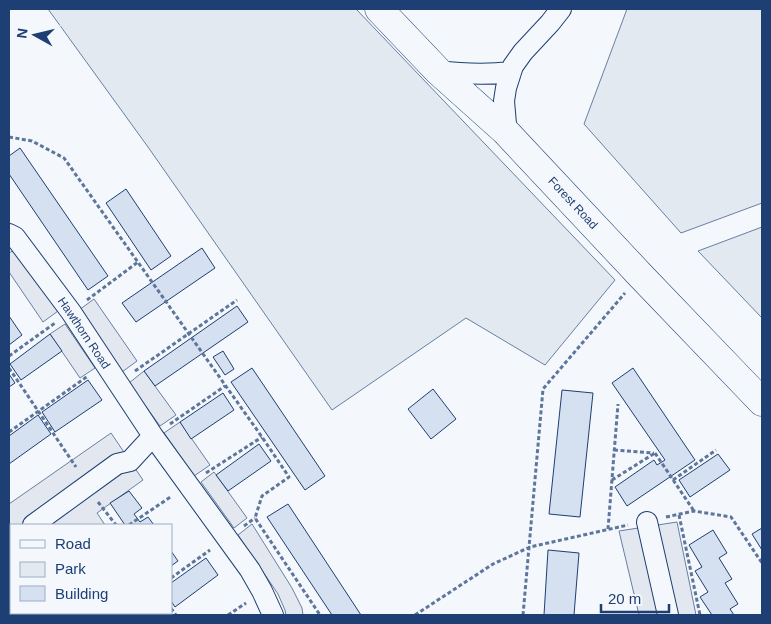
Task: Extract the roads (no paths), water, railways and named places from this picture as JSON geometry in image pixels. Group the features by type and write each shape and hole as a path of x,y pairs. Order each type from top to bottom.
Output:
{"street":[{"name":"Forest Road","path":"379,9 438,72 505,131 762,402"},
{"path":"505,131 504,101 513,66 522,52 561,9"},
{"path":"438,72 459,74 511,72"},
{"name":"Hawthorn Road","path":"9,234 15,237 71,312 153,436 250,570 273,615"},
{"path":"34,524 117,464 130,462 153,436"},
{"path":"647,522 668,615"}]}
